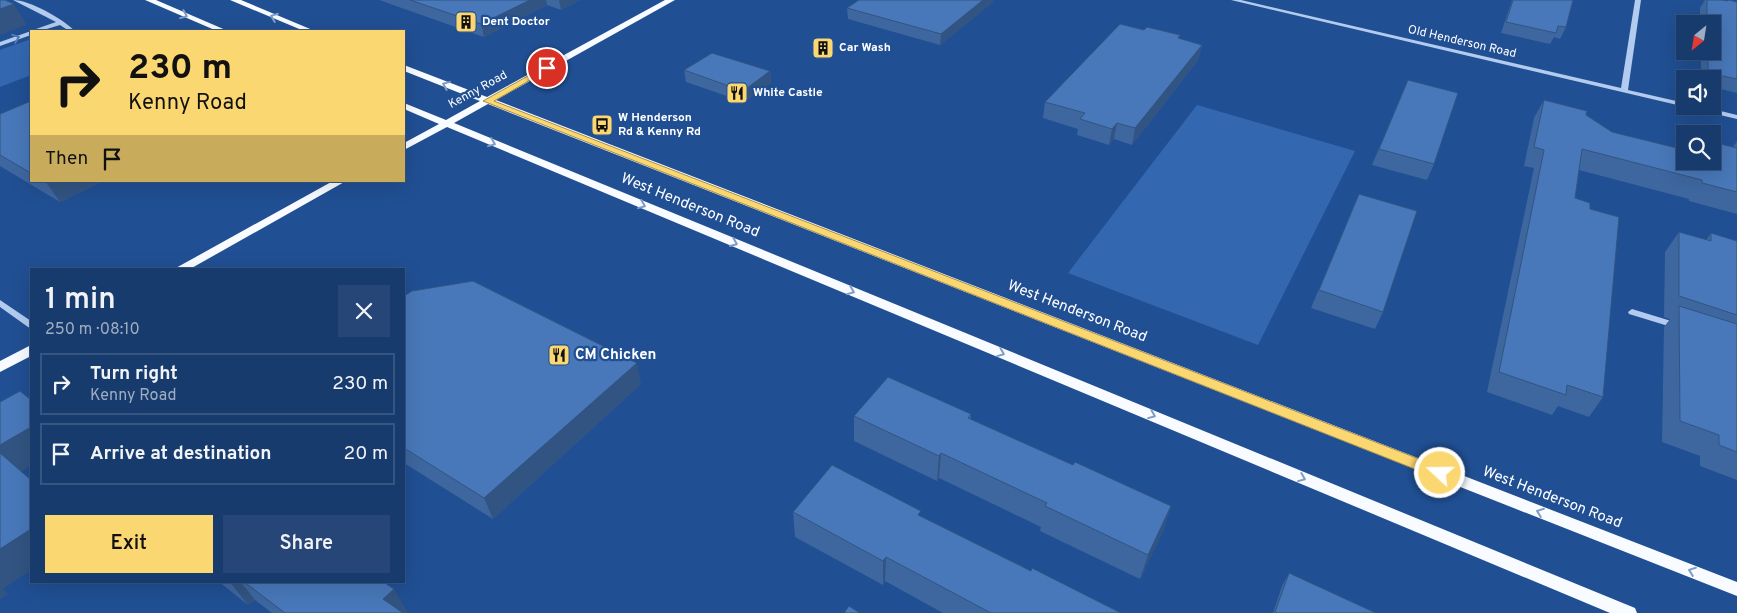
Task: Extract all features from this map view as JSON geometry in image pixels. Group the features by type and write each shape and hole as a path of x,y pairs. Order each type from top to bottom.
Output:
{"main road":[{"path":"148,0 222,30"},
{"path":"234,0 309,30"},
{"name":"Kenny Road","path":"405,147 671,0"},
{"name":"West Henderson Road","path":"405,68 1737,589"},
{"name":"West Henderson Road","path":"405,106 1629,613"},
{"path":"182,268 339,182"},
{"path":"0,367 30,351"}],"street":[{"path":"16,0 55,18 70,30"},
{"name":"Old Henderson Road","path":"1234,0 1676,103"},
{"path":"1624,91 1638,0"},
{"path":"38,30 59,23"},
{"path":"0,44 30,33"},
{"path":"1721,113 1737,117"},
{"path":"3,308 30,324"},
{"path":"1632,312 1690,330"}],"shaded area":[{"path":"30,39 30,75 0,87 0,50"},
{"path":"1197,105 1355,151 1258,345 1068,273"}],"building":[{"path":"0,0 5,0 14,4 0,9"},
{"path":"410,0 530,0 481,24"},
{"path":"859,0 983,0 941,34 847,8"},
{"path":"1513,0 1573,0 1566,27 1558,26 1556,33 1506,22"},
{"path":"1707,0 1737,2 1737,79 1721,76 1721,70 1708,70 1708,60 1721,60 1721,15 1707,15"},
{"path":"1120,24 1144,30 1147,27 1180,35 1178,38 1202,45 1135,128 1117,123 1112,129 1080,119 1085,113 1045,102"},
{"path":"712,53 770,71 743,91 684,70"},
{"path":"1408,80 1458,93 1434,164 1379,149"},
{"path":"1544,100 1587,111 1586,115 1612,132 1676,148 1676,170 1721,170 1721,144 1737,148 1737,192 1702,183 1702,180 1582,149 1575,198 1590,203 1590,209 1619,217 1603,397 1567,385 1566,395 1499,372 1544,150 1534,147"},
{"path":"30,101 30,172 0,155 0,114"},
{"path":"1359,194 1417,211 1383,312 1319,290"},
{"path":"1679,232 1711,241 1711,233 1737,241 1737,315 1679,296"},
{"path":"473,281 637,363 484,498 405,449 405,295 412,291"},
{"path":"1679,306 1737,324 1737,452 1719,445 1719,435 1680,421"},
{"path":"888,377 971,414 968,418 1073,465 1075,462 1171,506 1148,555 1045,506 1047,503 941,453 939,456 854,416"},
{"path":"20,391 30,399 30,428 0,445 0,402"},
{"path":"0,453 30,479 30,530 0,549"},
{"path":"832,465 921,511 918,515 1031,571 1032,568 1121,613 991,613 886,557 883,561 793,512"},
{"path":"1289,573 1376,613 1275,612"},
{"path":"246,583 385,583 394,589 383,599 403,613 285,613"},
{"path":"849,606 860,613 844,613"}],"place":[{"name":"Dent Doctor","path":"466,22"},
{"name":"Car Wash","path":"823,48"},
{"name":"White Castle","path":"737,93"},
{"name":"W Henderson Rd & Kenny Rd","path":"602,125"},
{"name":"CM Chicken","path":"559,355"}],"route":[{"path":"547,68 487,101 1440,473"}]}
